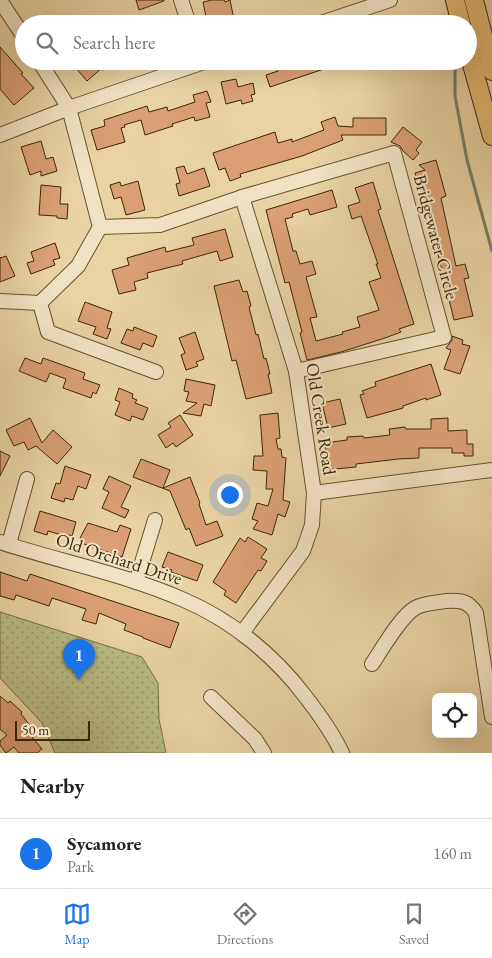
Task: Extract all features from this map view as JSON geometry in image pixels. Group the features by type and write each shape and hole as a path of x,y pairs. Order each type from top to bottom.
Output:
{"main road":[{"path":"455,0 459,15"},
{"path":"474,0 492,71"},
{"path":"474,70 492,136"}],"street":[{"path":"181,0 186,15"},
{"path":"334,15 351,6 390,0"},
{"path":"1,2 15,23"},
{"path":"0,301 40,303 78,266 100,227 69,108 45,70"},
{"path":"0,135 69,108 180,70"},
{"name":"Bridgewater Circle","path":"242,197 394,153 444,338 296,371"},
{"path":"100,227 160,226 242,197"},
{"name":"Old Creek Road","path":"242,197 296,371 314,493 312,525 303,551 242,633"},
{"path":"40,303 48,332 156,372"},
{"path":"314,493 492,470"},
{"path":"4,543 27,479"},
{"path":"136,582 155,520"},
{"name":"Old Orchard Drive","path":"4,543 136,582 186,600 242,633 271,658 296,684 323,720 342,753"},
{"path":"372,664 407,614 415,608 460,600 470,604 476,613 492,717"},
{"path":"211,697 255,739 264,753"}],"green space":[{"path":"0,612 142,657 158,683 159,719 166,753 55,753 42,723 0,678"}],"building":[{"path":"136,0 164,0 164,1 139,10"},
{"path":"224,0 225,2 230,0 233,15 206,15 203,2"},
{"path":"0,47 15,64 15,70 20,70 23,73 21,74 34,88 14,105 0,89"},
{"path":"78,70 100,70 87,81"},
{"path":"321,70 270,87 266,75 278,71"},
{"path":"236,79 238,87 253,83 255,94 251,95 253,101 242,104 241,100 226,104 221,82"},
{"path":"207,91 211,102 206,103 210,117 195,121 194,117 145,135 141,120 124,125 125,127 121,128 125,142 97,150 91,130 105,126 104,120 147,106 149,112 167,107 168,111 195,102 193,95"},
{"path":"335,117 338,126 353,127 353,118 386,118 386,135 341,135 343,140 302,156 240,174 241,177 230,181 225,168 219,170 213,153 275,132 278,143 292,139 292,142 324,130 321,122"},
{"path":"403,127 422,142 416,150 419,153 413,160 400,146 391,142"},
{"path":"41,141 46,159 53,157 57,171 41,176 41,171 30,175 21,147"},
{"path":"436,160 446,196 441,198 456,266 465,264 469,278 464,279 473,316 454,320 435,242 432,242 418,192 420,192 415,173 425,170 419,165"},
{"path":"184,166 187,174 204,168 210,186 179,196 176,184 180,183 176,168"},
{"path":"138,181 145,210 126,215 121,197 114,199 110,185 120,182 121,186"},
{"path":"373,182 381,209 378,210 414,324 399,329 401,332 385,338 341,352 307,360 289,282 285,283 266,210 332,190 337,207 310,215 308,209 292,214 293,217 285,219 293,251 296,251 300,264 312,261 316,274 306,277 317,317 310,318 316,341 343,334 342,332 360,327 357,317 379,310 369,282 381,278 376,264 378,264 361,216 352,219 348,206 360,202 355,188"},
{"path":"41,185 61,187 60,204 68,204 67,219 57,218 57,216 39,215"},
{"path":"225,229 233,257 220,261 217,251 182,261 183,264 147,273 148,278 134,282 136,290 119,294 112,270 129,265 127,258 165,247 166,252 194,245 192,238"},
{"path":"55,243 60,258 53,260 55,265 31,274 27,263 34,261 31,252"},
{"path":"6,256 15,276 0,282 0,258"},
{"path":"239,280 243,292 247,291 256,335 258,334 270,374 268,374 272,393 246,399 236,360 232,361 214,286"},
{"path":"85,302 112,312 107,328 111,329 107,339 93,334 96,327 78,321"},
{"path":"134,327 157,336 153,347 143,343 140,350 121,343 127,329 133,331"},
{"path":"195,332 204,359 196,362 198,366 186,370 181,355 185,353 179,338"},
{"path":"452,336 463,340 462,344 470,346 460,374 444,369 451,350 446,348 452,340"},
{"path":"25,358 41,364 43,358 85,373 83,379 100,385 96,394 93,392 91,398 63,388 66,379 50,373 46,382 19,371"},
{"path":"431,364 441,395 426,400 426,398 403,406 403,408 367,418 360,395 364,394 362,391 376,386 375,382"},
{"path":"186,379 215,385 211,406 204,404 201,416 183,413 197,403 186,401 189,392 184,391"},
{"path":"119,388 133,394 132,398 137,400 135,403 148,408 143,420 132,416 130,421 115,415 120,402 115,400"},
{"path":"340,399 346,424 328,428 322,403"},
{"path":"278,413 280,438 276,439 278,449 281,449 282,457 286,458 283,500 290,502 285,517 278,514 272,535 253,529 258,521 252,519 257,503 268,506 273,489 266,489 267,471 253,470 254,456 263,456 260,415"},
{"path":"180,415 193,435 176,447 173,443 166,448 158,435 171,427 168,423"},
{"path":"30,418 42,443 53,430 72,447 57,464 36,446 28,450 24,442 14,446 6,430"},
{"path":"448,418 448,431 467,430 467,444 473,444 473,456 464,456 464,453 452,453 452,448 419,448 419,458 356,464 356,467 324,470 323,457 327,457 325,443 347,440 347,437 363,436 364,438 390,435 389,429 405,427 406,429 431,429 431,419"},
{"path":"0,451 10,456 0,476"},
{"path":"141,459 170,470 163,488 190,477 206,525 217,521 223,536 196,546 189,528 186,530 170,491 133,477"},
{"path":"65,466 91,475 86,489 78,486 73,500 65,498 64,502 51,498 56,483 60,484"},
{"path":"109,476 131,486 121,507 129,510 125,518 102,508 109,492 103,489"},
{"path":"40,511 76,522 72,536 48,531 47,535 34,531"},
{"path":"88,523 117,532 120,525 131,529 122,557 81,543 83,539 80,538"},
{"path":"248,537 267,549 261,558 267,561 261,571 258,570 236,603 224,595 226,591 213,582 240,538 245,542"},
{"path":"168,552 203,565 197,581 162,567"},
{"path":"0,572 27,581 30,574 179,623 170,648 124,630 126,624 99,613 96,624 82,620 86,609 52,598 49,606 16,595 14,600 0,596"},
{"path":"0,696 8,703 10,701 22,712 21,714 36,733 32,737 42,749 37,753 19,753 14,747 6,753 0,745 0,741 7,735 0,729"}],"waterway":[{"path":"455,70 455,96 467,160 492,251"}],"place":[{"name":"Sycamore","path":"79,680"}]}
